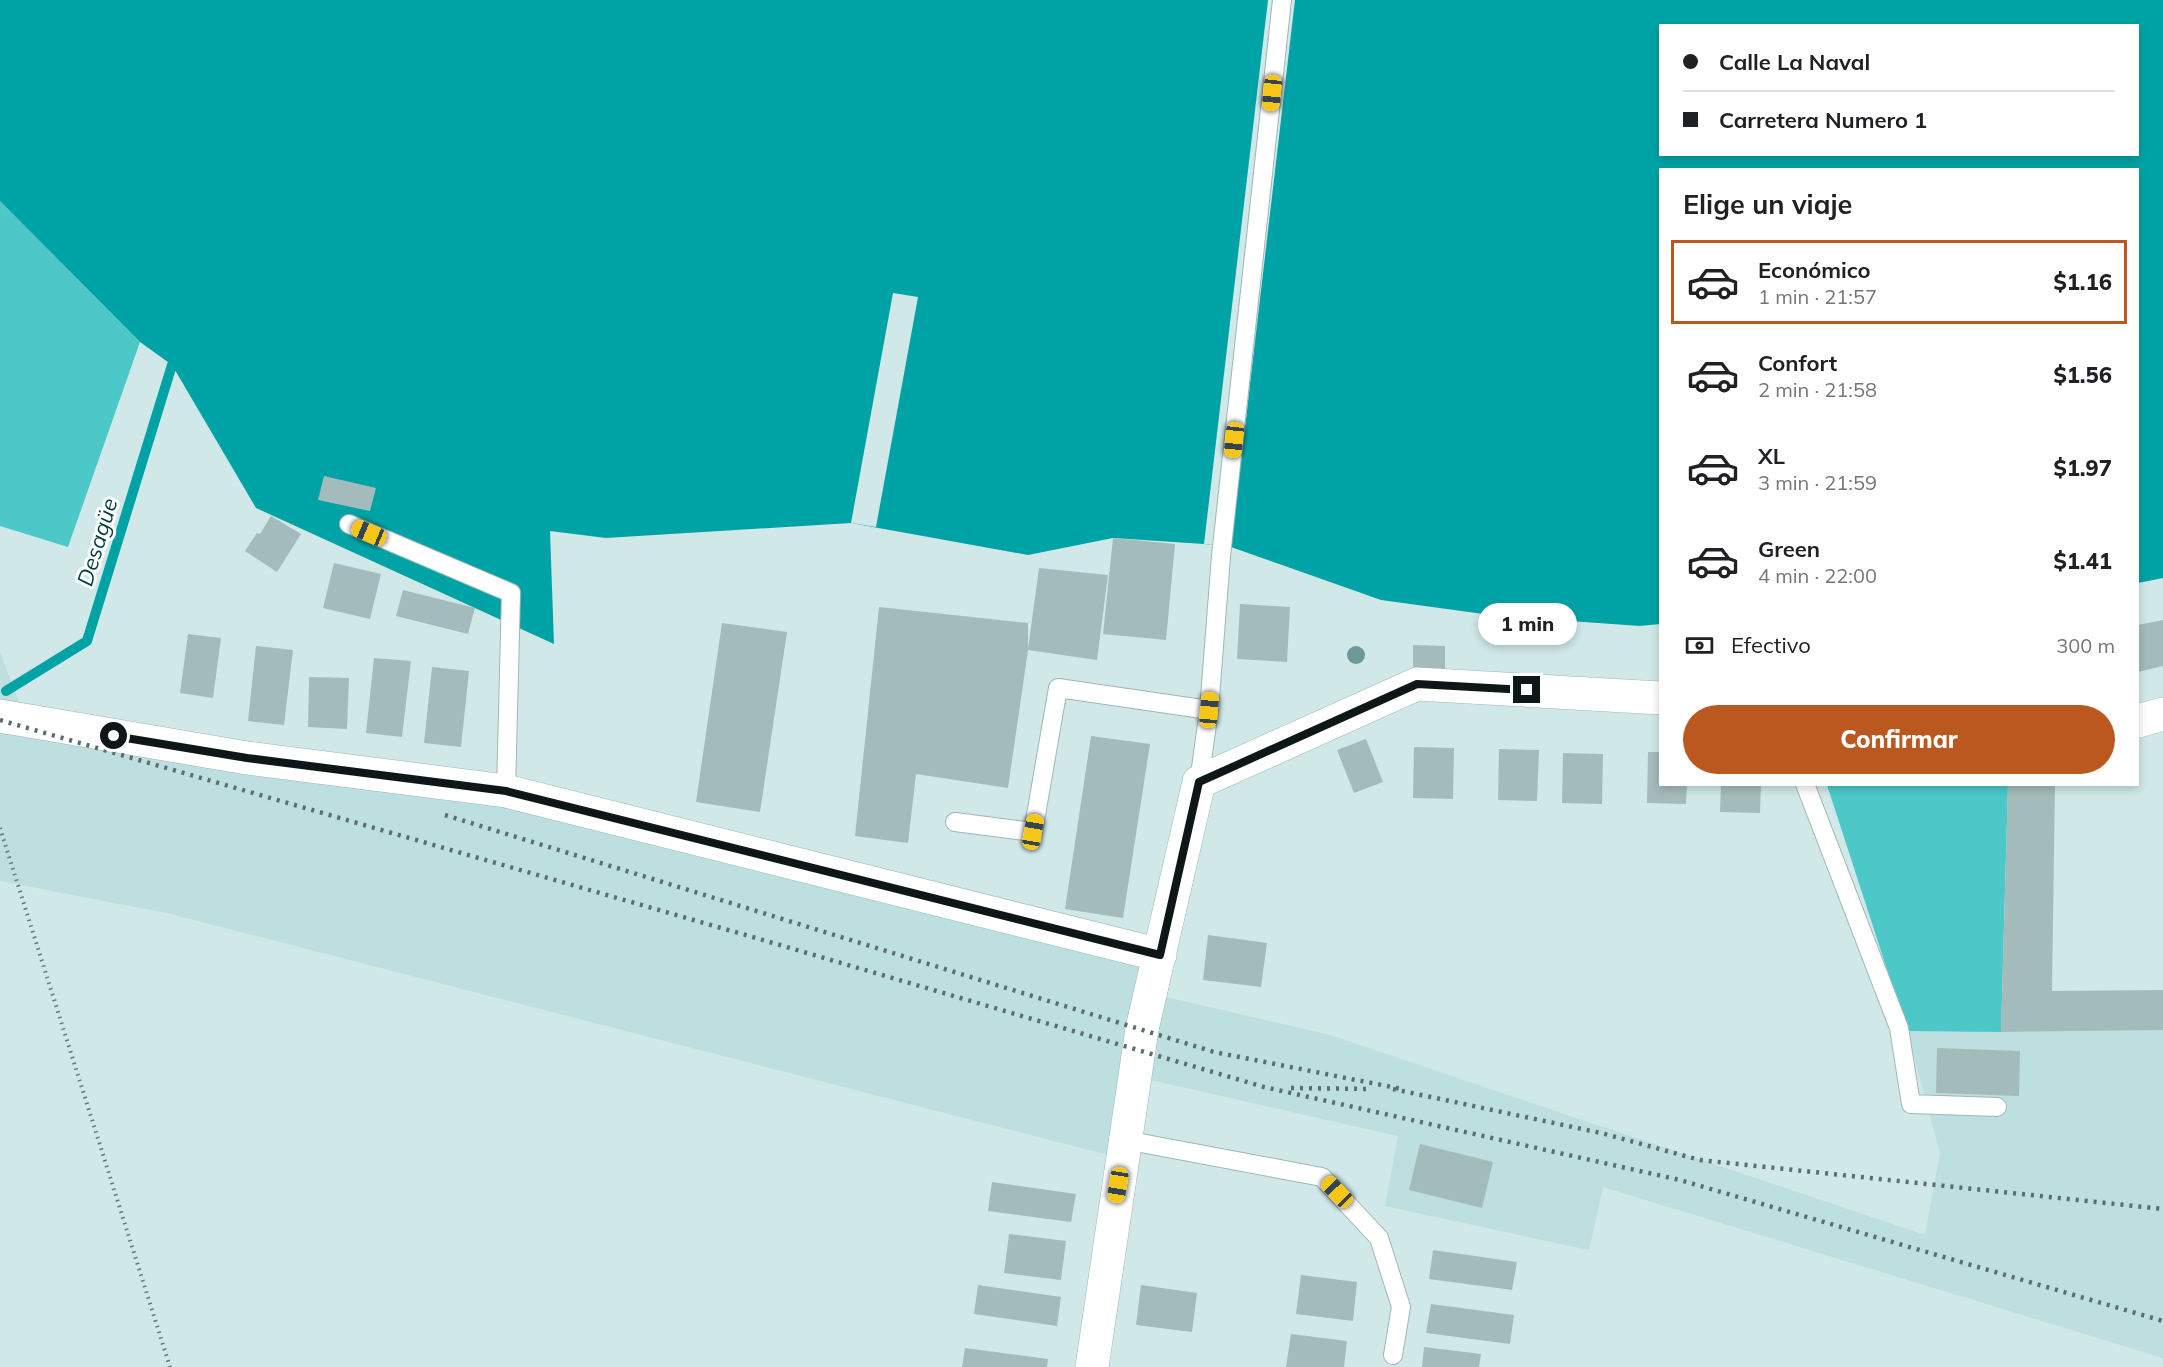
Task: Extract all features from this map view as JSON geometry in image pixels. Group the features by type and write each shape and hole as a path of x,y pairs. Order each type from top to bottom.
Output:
{"street":[{"path":"1092,1367 1142,1029 1201,769 1417,684 1659,698"},
{"path":"2139,721 2163,714"},
{"path":"0,716 247,758 506,791 1160,955"}],"lane":[{"path":"1201,769 1209,710 1221,556 1282,0"},
{"path":"349,524 511,593 506,791"},
{"path":"955,822 1033,832 1058,688 1209,710"},
{"path":"1806,786 1899,1028 1911,1104 1997,1107"},
{"path":"1125,1140 1322,1178 1379,1238 1401,1307 1393,1355"}],"path":[{"path":"0,828 170,1367"}],"shaded area":[{"path":"0,0 2163,0 2163,578 2139,583 2139,168 1659,168 1659,624 1640,626 1498,616 1381,600 1231,547 1113,538 1028,555 851,523 606,538 550,531 554,644 256,508 172,365 140,342 0,201"},
{"path":"0,201 140,342 68,547 0,526"},
{"path":"0,652 26,720 506,791 1158,959 1149,993 1330,1035 1925,1235 1940,1153 1907,1031 2163,1030 2163,1358 1603,1187 1589,1250 1385,1206 1398,1136 1133,1076 1124,1159 167,913 0,881"},
{"path":"1827,786 2008,786 2001,1032 1907,1031"}],"pier":[{"path":"1268,0 1295,0 1231,547 1204,544"},
{"path":"893,293 918,297 876,527 851,523"}],"building":[{"path":"324,476 376,488 370,511 318,500"},
{"path":"271,516 301,534 277,572 245,551 257,533 260,534"},
{"path":"1113,538 1175,544 1166,640 1103,634"},
{"path":"334,563 381,574 370,619 323,608"},
{"path":"1039,568 1108,575 1097,660 1028,650 1008,788 916,774 908,843 855,836 879,607 1028,623 1028,649"},
{"path":"403,590 475,608 468,634 396,616"},
{"path":"1240,604 1290,607 1287,662 1237,659"},
{"path":"2163,620 2163,666 2139,672 2139,625"},
{"path":"722,623 787,632 760,812 696,802"},
{"path":"188,634 221,638 213,698 180,693"},
{"path":"1413,645 1445,646 1445,675 1413,675"},
{"path":"256,646 293,650 284,725 248,721"},
{"path":"374,658 411,661 402,737 366,733"},
{"path":"432,667 469,671 461,747 424,743"},
{"path":"309,677 349,678 347,729 308,727"},
{"path":"1091,736 1150,744 1123,918 1065,909"},
{"path":"1366,739 1383,782 1354,793 1337,750"},
{"path":"1414,747 1454,748 1453,799 1413,798"},
{"path":"1499,749 1539,750 1537,801 1498,800"},
{"path":"1648,752 1659,752 1659,786 1687,786 1686,804 1647,803"},
{"path":"1563,753 1603,754 1602,804 1562,803"},
{"path":"1721,786 1761,786 1760,813 1720,812"},
{"path":"2008,786 2055,786 2052,991 2163,990 2163,1030 2001,1032"},
{"path":"1208,935 1267,943 1261,987 1203,980"},
{"path":"1937,1048 2020,1051 2019,1096 1936,1093"},
{"path":"1420,1144 1493,1162 1482,1208 1409,1190"},
{"path":"992,1182 1076,1194 1071,1222 988,1211"},
{"path":"1009,1234 1066,1241 1061,1280 1004,1273"},
{"path":"1433,1250 1517,1262 1512,1290 1429,1279"},
{"path":"1301,1275 1357,1282 1353,1321 1296,1314"},
{"path":"978,1285 1061,1297 1057,1326 974,1314"},
{"path":"1141,1285 1197,1293 1192,1332 1136,1325"},
{"path":"1431,1304 1514,1315 1510,1344 1426,1333"},
{"path":"1291,1334 1347,1341 1344,1367 1286,1367"},
{"path":"1424,1347 1481,1354 1479,1367 1422,1367"},
{"path":"965,1348 1048,1359 1047,1367 962,1367"}],"waterway":[{"name":"Desagüe","path":"6,691 87,641 172,365"}],"railway":[{"path":"0,720 1264,1087 1680,1180 2163,1321"},
{"path":"445,815 1214,1052 1402,1089"},
{"path":"1291,1088 1369,1089"},
{"path":"1393,1089 1601,1133 1700,1160 2163,1209"}],"route":[{"path":"114,736 247,758 506,791 1160,955 1199,782 1417,684 1527,690"}]}
